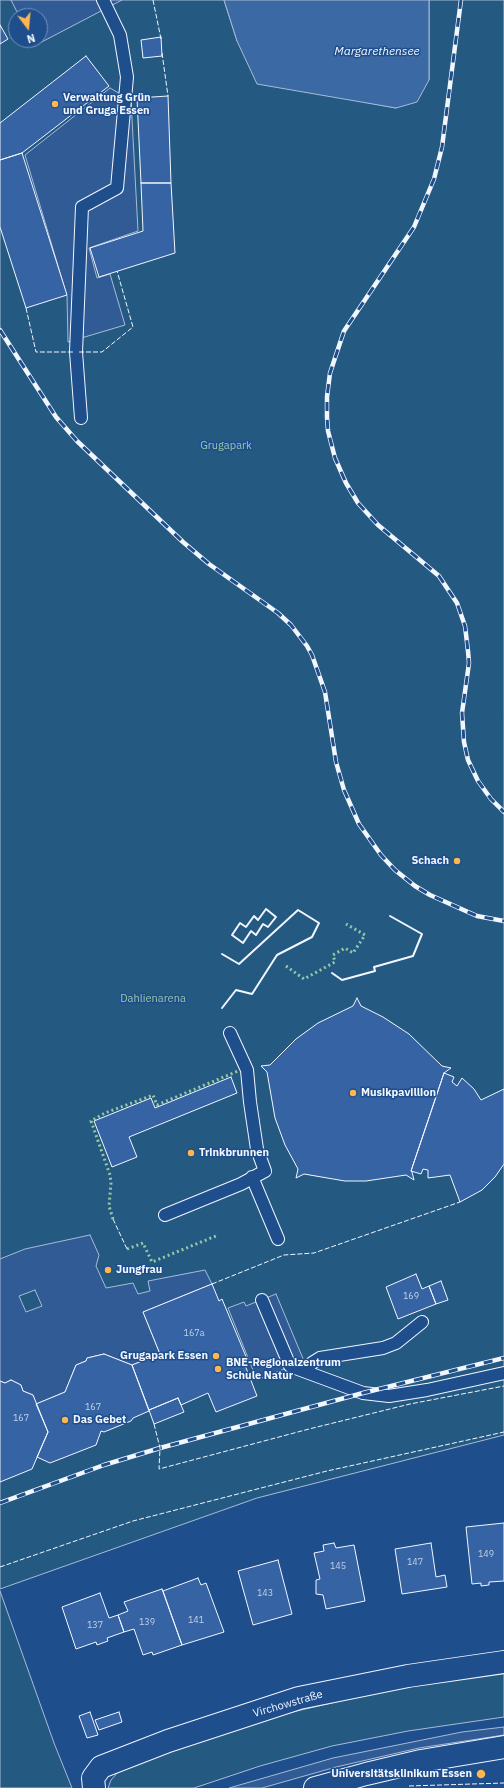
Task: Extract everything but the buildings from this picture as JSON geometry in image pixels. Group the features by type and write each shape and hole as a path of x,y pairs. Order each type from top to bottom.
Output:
{"street":[{"name":"Virchowstraße","path":"94,1788 94,1778 101,1767 168,1741 299,1698 408,1676 504,1662"},
{"path":"315,1788 421,1761 504,1747"}],"lane":[{"path":"81,418 76,352 82,207 117,188 127,77 120,35 103,0"},
{"path":"165,1215 241,1184 265,1171 257,1149 247,1070 230,1033"},
{"path":"252,1177 278,1239"},
{"path":"262,1300 290,1366 363,1393 389,1396 427,1390 504,1373"},
{"path":"304,1371 320,1358 383,1348 396,1343 422,1322"}],"green space":[{"name":"Grugapark","path":"0,0 224,0 237,41 364,102 396,108 429,80 429,0 504,0 504,1435 257,1498 0,1589"},
{"path":"0,1591 54,1743 72,1788 0,1788"},
{"path":"504,1671 504,1717 408,1731 332,1746 260,1766 194,1788 108,1788 111,1780 119,1771 168,1750 288,1713 388,1690"}],"shaded area":[{"path":"11,0 122,0 48,39 48,8 15,8"},
{"path":"110,88 131,100 138,231 89,248 97,278 110,274 125,325 68,342 67,296 25,155"},
{"path":"90,1235 99,1255 96,1266 106,1288 133,1283 138,1294 150,1291 148,1281 205,1270 212,1284 143,1312 160,1354 132,1365 104,1354 87,1358 86,1361 76,1365 65,1392 36,1404 33,1395 23,1391 21,1385 11,1380 5,1383 0,1381 0,1259 25,1249","holes":["35,1290 42,1306 26,1312 19,1296"]},
{"path":"276,1294 304,1361 257,1380 228,1308 244,1302 246,1306"},
{"path":"504,1727 504,1735 419,1748 336,1767 262,1788 229,1788 333,1758 462,1732"}],"water":[{"name":"Margarethensee","path":"224,0 429,0 429,80 417,102 396,108 257,84 237,41"}],"railway":[{"path":"461,0 442,147 434,179 414,227 344,331 330,373 327,397 327,417 328,431 335,458 346,483 358,503 378,525 439,576 457,603 465,626 469,663 462,713 464,742 468,760 478,781 491,799 504,812"},
{"path":"0,330 56,417 77,441 183,542 209,564 278,613 291,625 307,646 312,655 325,692 336,762 344,790 359,824 381,855 395,870 415,886 430,895 477,916 504,921"},
{"path":"0,1503 104,1465 160,1448 363,1393 504,1358"}],"hedge":[{"path":"286,966 304,979 335,962 333,955 345,948 353,953 365,935 346,924"},
{"path":"113,1219 109,1206 111,1183 110,1175 91,1121 105,1113 153,1095 157,1105 238,1071"},
{"path":"127,1249 143,1243 152,1262 216,1236"}],"fence":[{"path":"153,0 161,39"},
{"path":"162,53 168,96"},
{"path":"79,352 102,352 133,327 117,271"},
{"path":"26,308 36,352 73,352"},
{"path":"212,1284 284,1255 314,1253 460,1202"},
{"path":"113,1219 127,1249"},
{"path":"154,1424 160,1448 159,1469 410,1404 504,1386"},
{"path":"0,1567 133,1521 327,1471 504,1432"},
{"path":"409,1786 504,1783"}],"wall":[{"path":"266,909 276,917 268,927 263,924 256,935 251,931 243,943 232,935 240,923 246,927 254,916 258,920 266,909"},
{"path":"222,954 239,964 298,910 319,923 312,937 277,955 252,994 236,990 222,1008"},
{"path":"332,973 342,980 375,971 374,967 413,956 422,934 390,916"}],"place":[{"name":"Verwaltung Grün und Gruga Essen","path":"55,104"},
{"name":"Schach","path":"457,861"},
{"name":"Musikpavillion","path":"353,1093"},
{"name":"Trinkbrunnen","path":"191,1153"},
{"name":"Jungfrau","path":"108,1270"},
{"name":"Grugapark Essen","path":"216,1356"},
{"name":"BNE-Regionalzentrum Schule Natur","path":"218,1369"},
{"name":"Das Gebet","path":"65,1420"},
{"name":"Universitätsklinikum Essen","path":"481,1774"}],"park label":[{"name":"Dahlienarena","path":"153,999"}]}
